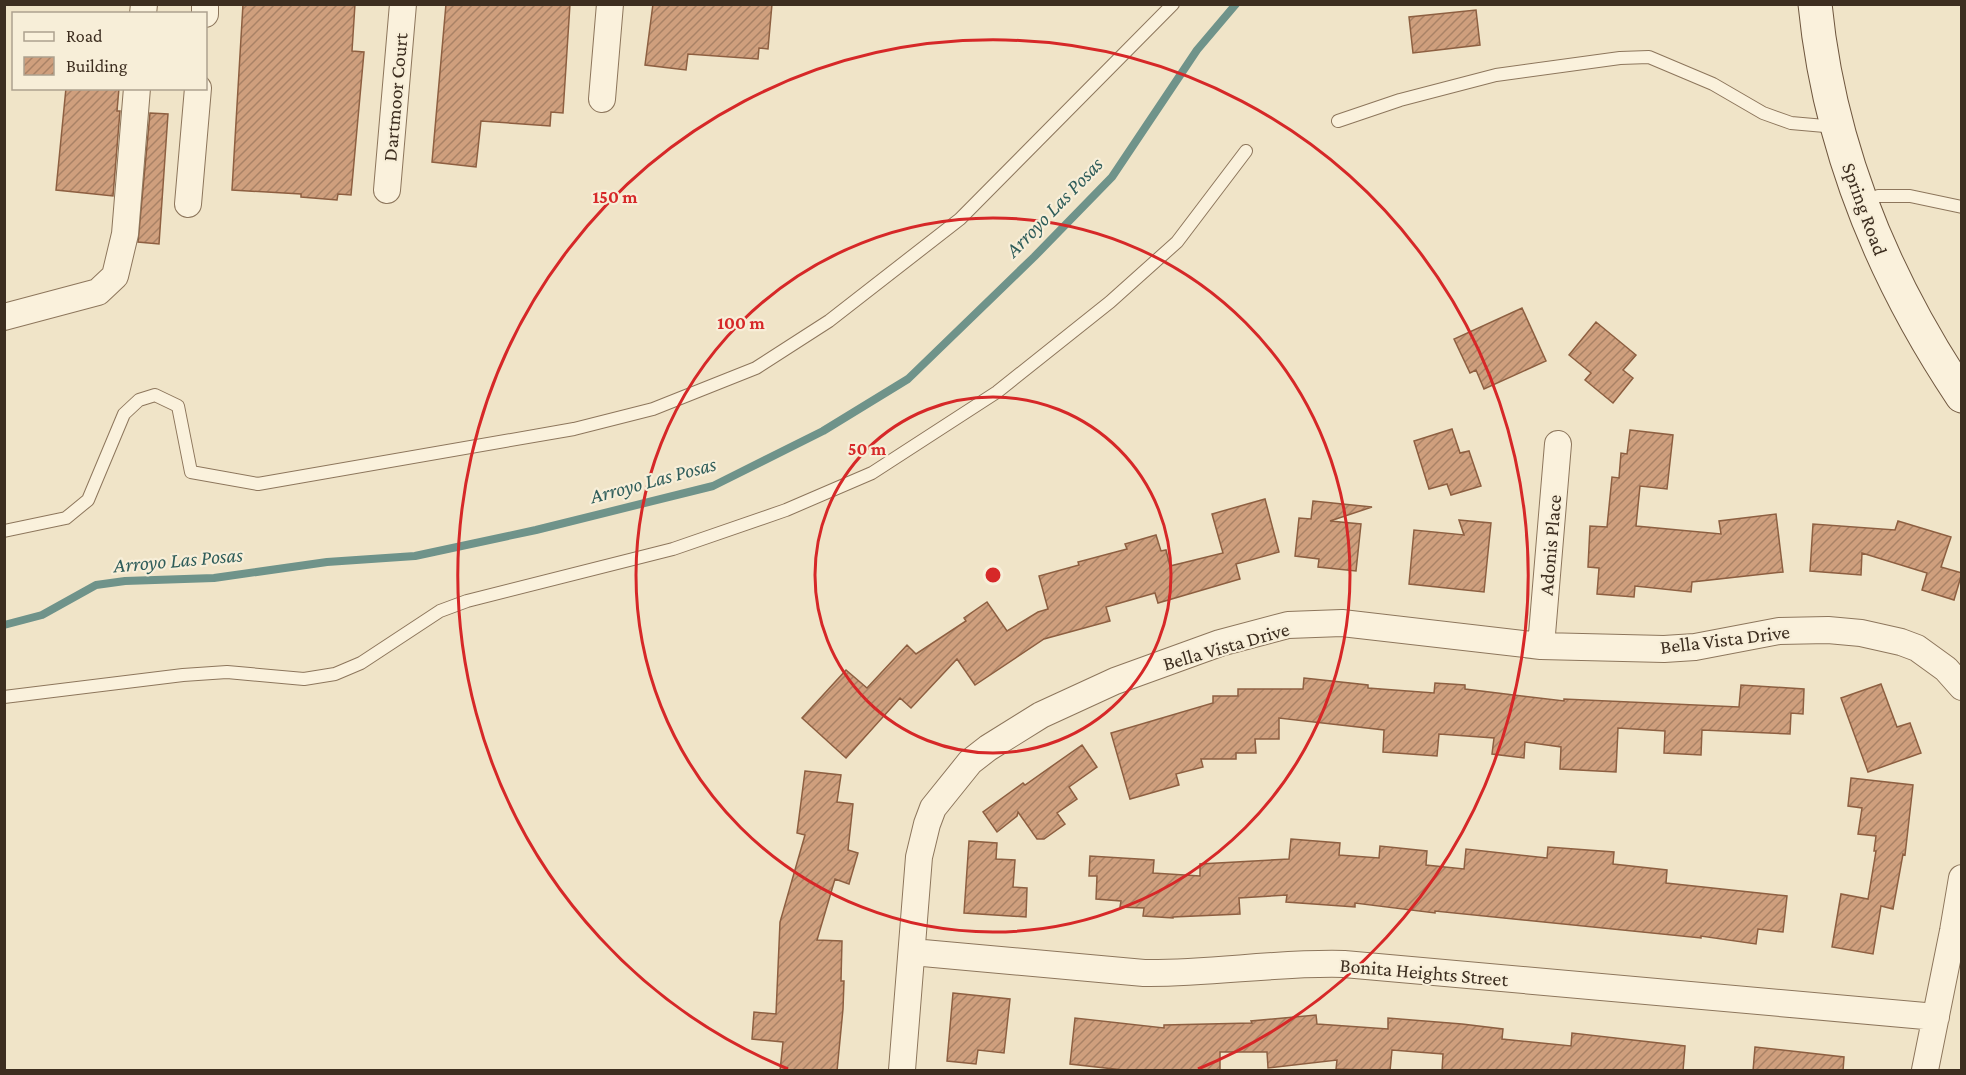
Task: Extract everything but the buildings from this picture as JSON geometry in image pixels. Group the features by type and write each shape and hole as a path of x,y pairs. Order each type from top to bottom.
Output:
{"main road":[{"name":"Spring Road","path":"1815,4 1819,49 1837,128 1854,184 1882,255 1938,360 1962,396"},
{"name":"Spring Road","path":"1835,4 1845,80 1858,133 1878,196 1918,287 1962,356"}],"street":[{"name":"Dartmoor Court","path":"387,190 403,4"},
{"path":"602,99 610,4"},
{"path":"4,317 98,292 115,276 120,264 125,234 137,90"},
{"path":"188,204 198,90"},
{"name":"Adonis Place","path":"1541,645 1558,444"},
{"name":"Bella Vista Drive","path":"903,1071 919,856 933,808 970,762 988,748 1041,715 1114,681 1220,643 1288,625 1342,622 1541,645 1664,650 1695,647 1779,631 1828,630 1871,635 1917,648 1946,669 1962,687"},
{"path":"1925,1071 1962,878"},
{"name":"Bonita Heights Street","path":"912,952 1175,974 1311,963 1344,964 1936,1017"}],"lane":[{"path":"4,531 66,518 88,500 124,414 139,400 155,395 178,406 191,472 258,484 573,429 653,409 756,368 829,321 960,219 1173,4"},
{"path":"1338,121 1400,100 1496,75 1620,58 1649,57 1713,84 1763,113 1791,123 1837,128"},
{"path":"4,697 183,675 227,672 304,679 335,674 361,663 440,611 467,601 673,549 786,510 872,473 997,393 1110,302 1177,242 1246,151"},
{"path":"1878,196 1910,196 1962,207"}],"waterway":[{"name":"Arroyo Las Posas","path":"4,625 42,615 96,585 125,581 214,578 327,562 415,556 536,530 713,486 823,431 908,379 1034,257 1112,177 1197,50 1236,4"}]}
